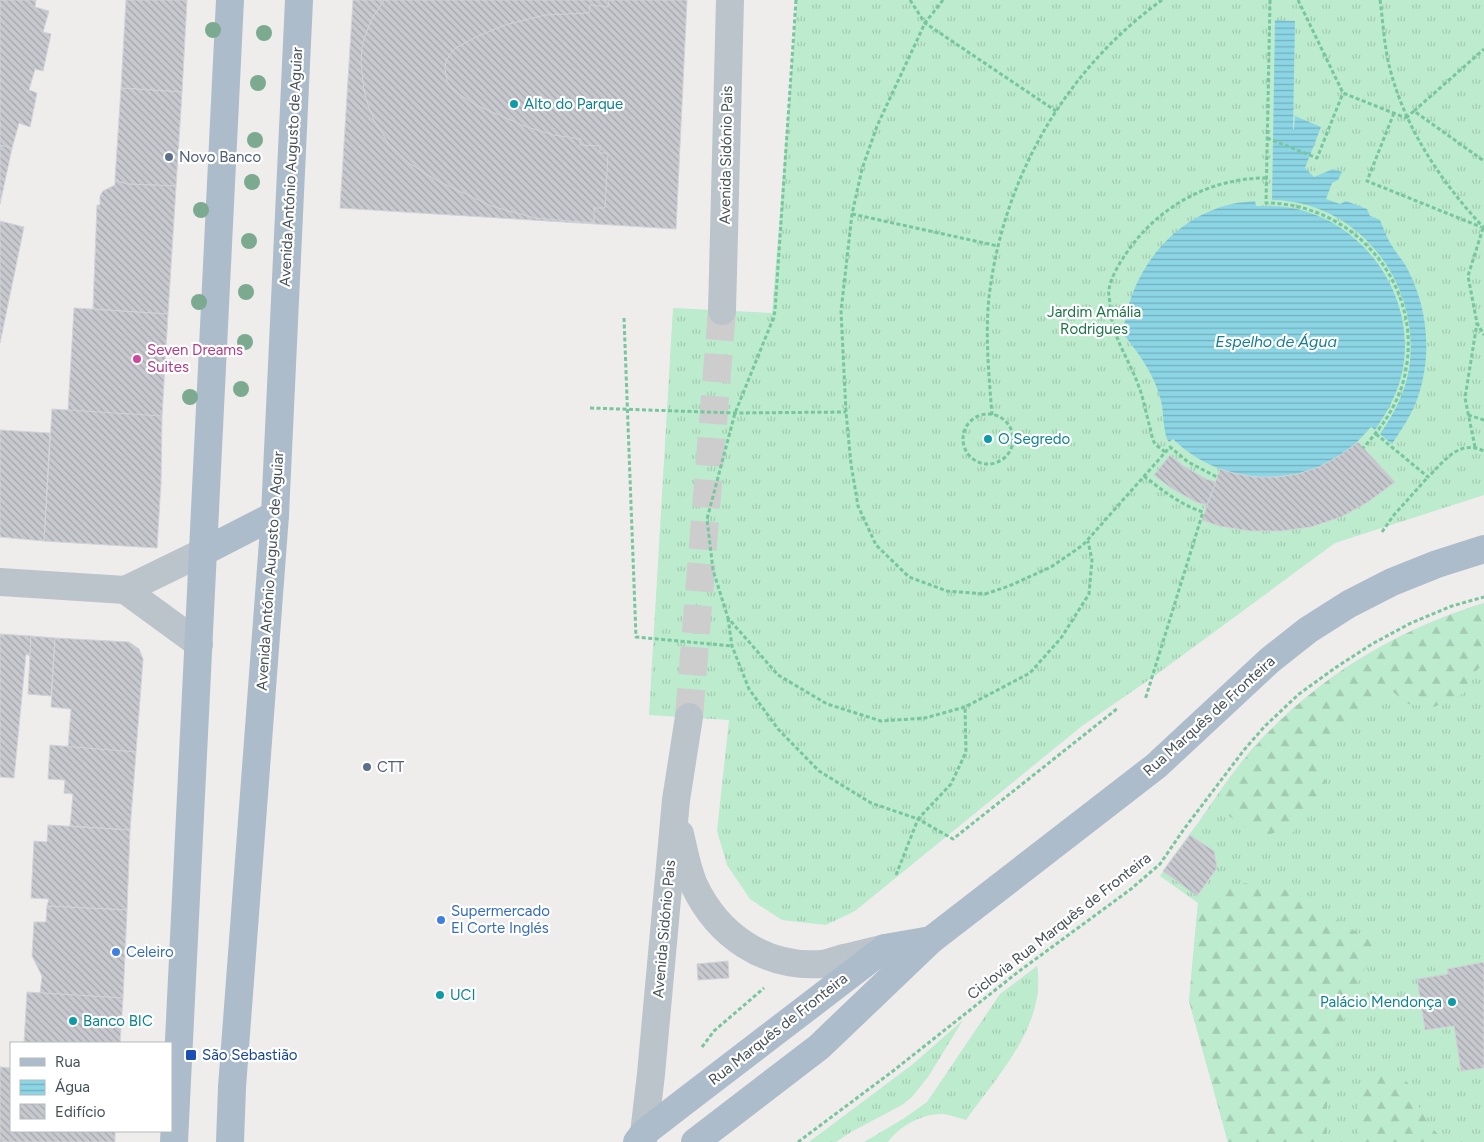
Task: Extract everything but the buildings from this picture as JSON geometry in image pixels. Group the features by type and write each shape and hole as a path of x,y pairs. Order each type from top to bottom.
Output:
{"main road":[{"path":"174,1142 230,0"},
{"name":"Avenida António Augusto de Aguiar","path":"230,1142 232,1087 274,515 304,7"},
{"path":"203,552 274,515"},
{"name":"Rua Marquês de Fronteira","path":"695,1142 819,1047 932,940 1156,766 1270,660 1308,630 1349,604 1392,582 1437,564 1484,549"},
{"name":"Rua Marquês de Fronteira","path":"641,1139 884,948 932,940"}],"street":[{"name":"Avenida Sidónio Pais","path":"722,311 730,0"},
{"path":"0,582 125,590 203,552"},
{"path":"125,590 199,644"},
{"name":"Avenida Sidónio Pais","path":"641,1139 676,800 689,717"},
{"path":"676,800 678,825 694,884 716,920 741,944 758,953 783,961 803,964 824,964 884,948"}],"path":[{"path":"796,0 775,311 735,413 707,518 713,570 728,618 732,646 749,689 778,729 819,771 871,803 918,819 953,839 1118,708"},
{"path":"910,0 925,23 1056,111"},
{"path":"943,0 925,23 877,126 862,169 852,214 842,311 846,412 850,464 858,506 876,545 909,577 947,591 985,594 1009,586 1050,567 1088,541 1170,448 1188,462 1218,477"},
{"path":"992,415 987,344 989,297 998,246 1009,206 1027,163 1056,111 1075,82 1106,47 1141,15 1161,0"},
{"path":"1270,0 1266,203 1302,207 1324,214 1345,226 1363,240 1379,258 1391,278 1401,299 1406,322 1408,346 1406,369 1400,391 1391,412 1376,434 1363,448"},
{"path":"1298,0 1343,93 1406,118"},
{"path":"1380,0 1388,64 1406,118 1445,184 1484,228"},
{"path":"1406,118 1484,49"},
{"path":"1267,138 1317,158 1343,93"},
{"path":"1414,111 1484,161"},
{"path":"1394,113 1367,181 1484,228"},
{"path":"1166,452 1154,442 1139,388 1117,339 1111,321 1109,288 1120,263 1135,240 1154,220 1176,204 1200,191 1226,182 1266,178"},
{"path":"852,214 998,246"},
{"path":"1484,228 1468,276 1478,323 1484,335"},
{"path":"624,318 636,637 732,646"},
{"path":"1475,447 1465,398 1478,323"},
{"path":"590,408 735,413 846,412"},
{"path":"981,414 992,415 1004,419 1008,425 1011,432 1011,448 1001,459 986,463 979,462 967,452 963,437 964,430 968,423 981,414"},
{"path":"1467,415 1484,420"},
{"path":"1376,434 1428,477"},
{"path":"1382,532 1428,477 1458,448 1475,447 1484,450"},
{"path":"1144,476 1167,494 1193,509 1203,512 1146,700"},
{"path":"728,618 778,675 827,704 881,721 924,718 965,707 1030,673 1061,638 1089,594 1092,560 1088,541"},
{"name":"Ciclovia Rua Marquês de Fronteira","path":"798,1142 893,1071 1018,972 1131,889 1160,864 1244,750 1265,726 1300,694 1335,668 1411,623 1452,606 1484,597"},
{"path":"896,875 918,819 951,784 966,752 965,707"}],"green space":[{"name":"Jardim Amália Rodrigues","path":"797,0 1484,0 1484,495 1335,543 1153,677 1082,726 855,911 826,925 782,920 750,899 727,865 717,831 729,720 649,715 673,308 772,313"},
{"path":"1484,603 1484,1142 1228,1142 1189,1001 1198,903 1160,876 1241,763 1260,740 1293,708 1343,670 1397,638 1454,613"},
{"path":"1484,603 1484,663 1474,673 1461,695 1434,707 1408,704 1392,691 1377,695 1367,713 1341,735 1327,741 1316,757 1326,782 1311,813 1293,832 1282,829 1260,839 1225,813 1220,791 1246,757 1304,699 1336,674 1370,653 1444,617"},
{"path":"1245,883 1281,887 1377,944 1355,991 1338,1040 1328,1090 1327,1142 1228,1142 1189,1001 1198,903 1222,890"},
{"path":"1037,966 1038,987 1035,1008 1027,1028 1005,1067 966,1120 943,1114 935,1114 920,1118 905,1126 888,1142 864,1142 927,1102 1000,994"},
{"path":"963,1020 928,1077 912,1097 902,1105 836,1142 809,1142 913,1064"},
{"path":"1389,1074 1405,1080 1413,1091 1425,1117 1446,1142 1358,1142 1361,1092 1364,1086 1373,1078"}],"water":[{"path":"1275,20 1295,21 1293,129 1295,116 1321,127 1305,168 1314,177 1333,169 1342,172 1338,180 1332,183 1326,199 1340,204 1346,201 1367,209 1370,216 1380,220 1389,241 1408,270 1420,300 1426,332 1425,365 1422,381 1413,409 1392,444 1380,434 1390,419 1405,386 1409,369 1410,337 1405,307 1394,278 1378,253 1357,232 1332,215 1303,204 1272,200"},
{"name":"Espelho de Água","path":"1255,201 1256,206 1301,210 1325,219 1347,233 1366,250 1382,270 1394,292 1402,317 1405,342 1403,368 1399,385 1389,408 1375,430 1371,427 1344,453 1320,467 1298,474 1276,477 1231,472 1210,465 1190,453 1173,439 1169,442 1161,401 1155,383 1141,357 1123,334 1127,311 1134,290 1144,270 1157,251 1172,235 1210,211 1241,202"}],"tunnel":[{"path":"689,717 722,311"}],"place":[{"name":"Alto do Parque","path":"514,104"},
{"name":"Novo Banco","path":"169,157"},
{"name":"Seven Dreams Suites","path":"137,359"},
{"name":"O Segredo","path":"988,439"},
{"name":"CTT","path":"367,767"},
{"name":"Supermercado El Corte Inglés","path":"441,920"},
{"name":"Celeiro","path":"116,952"},
{"name":"UCI","path":"440,995"},
{"name":"Palácio Mendonça","path":"1452,1002"},
{"name":"Banco BIC","path":"73,1021"},
{"name":"São Sebastião","path":"191,1055"}]}
